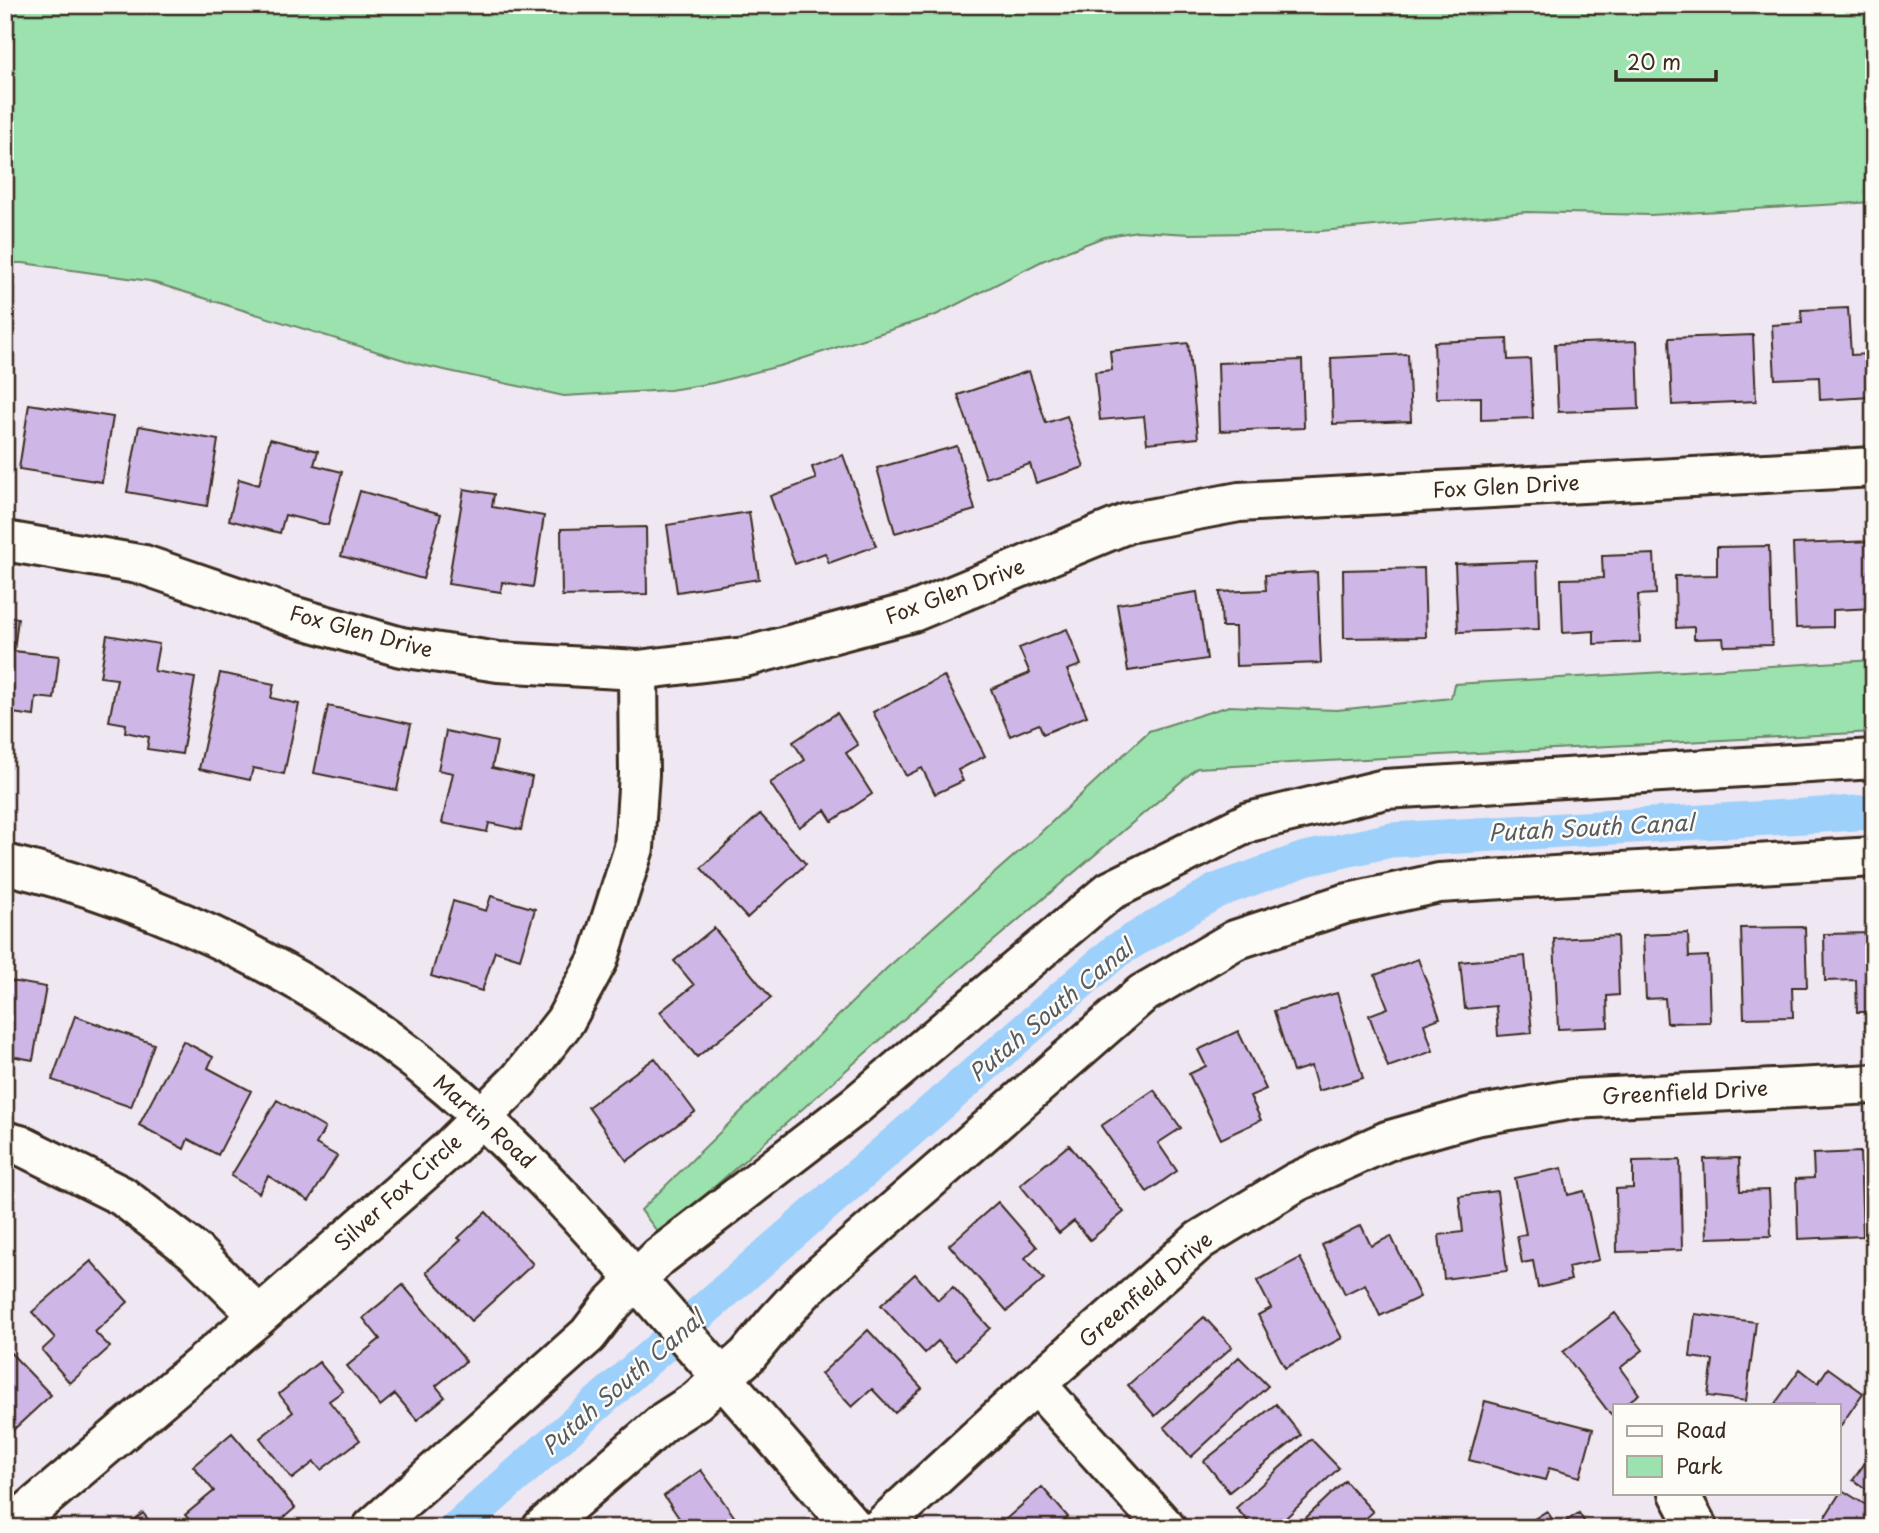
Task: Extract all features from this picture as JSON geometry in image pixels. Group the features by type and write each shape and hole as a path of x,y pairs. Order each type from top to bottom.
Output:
{"street":[{"name":"Fox Glen Drive","path":"5,541 144,565 292,616 401,647 498,662 638,670 745,657 913,612 1128,523 1239,502 1874,467"},
{"name":"Silver Fox Circle","path":"9,1528 259,1316 447,1151 519,1080 565,1021 598,960 635,848 639,774 638,670"},
{"path":"372,1528 588,1335 639,1283 659,1257 855,1106 1110,891 1249,822 1385,789 1874,760"},
{"path":"542,1528 665,1420 696,1401 718,1372 747,1356 808,1286 1142,994 1235,940 1344,904 1438,883 1874,857"},
{"name":"Martin Road","path":"5,864 148,907 257,957 359,1020 449,1088 529,1161 854,1528"},
{"name":"Greenfield Drive","path":"880,1528 1036,1384 1200,1240 1296,1182 1387,1141 1475,1116 1573,1099 1874,1084"},
{"path":"5,1141 20,1145 122,1196 194,1251 259,1316"},
{"path":"1036,1384 1166,1528"},
{"path":"1680,1494 1698,1528"}],"green space":[{"path":"5,5 1874,5 1874,202 1650,215 1526,212 1310,232 1190,234 1137,231 1104,237 1042,261 936,315 783,365 713,383 670,390 564,396 417,364 149,281 23,263 5,263"},
{"path":"1874,660 1874,732 1197,768 957,972 660,1235 641,1210 887,968 1040,833 1149,731 1229,706 1337,710 1451,698 1454,684"}],"building":[{"path":"1848,308 1851,355 1869,354 1872,397 1820,400 1819,377 1775,379 1772,325 1802,323 1801,310"},
{"path":"1753,335 1756,401 1672,405 1669,338"},
{"path":"1507,339 1508,360 1530,359 1533,418 1481,420 1481,397 1436,398 1434,342"},
{"path":"1637,341 1639,409 1558,412 1555,344"},
{"path":"1188,343 1198,438 1147,443 1144,416 1100,420 1095,372 1112,370 1110,351"},
{"path":"1408,354 1411,421 1333,424 1331,358"},
{"path":"1302,360 1304,428 1220,431 1218,363"},
{"path":"1029,371 1046,423 1067,416 1084,467 1036,483 1030,464 986,478 958,395"},
{"path":"29,404 113,417 102,482 19,469"},
{"path":"139,426 218,440 207,506 127,492"},
{"path":"270,439 318,451 314,465 342,472 328,525 285,515 280,533 229,520 239,479 259,485"},
{"path":"957,446 975,510 895,533 877,468"},
{"path":"843,455 876,546 829,563 825,553 795,564 770,496 816,479 812,467"},
{"path":"464,489 494,494 492,507 544,516 533,587 502,582 501,592 448,584"},
{"path":"360,491 441,514 423,579 341,556"},
{"path":"749,512 759,579 677,592 667,525"},
{"path":"646,527 647,594 562,596 561,529"},
{"path":"1874,541 1874,608 1833,610 1833,627 1796,628 1793,544"},
{"path":"1769,546 1772,645 1724,646 1723,638 1694,639 1694,627 1676,628 1675,576 1717,575 1717,547"},
{"path":"1654,554 1656,594 1638,595 1640,642 1594,644 1594,631 1563,633 1561,579 1603,578 1602,556"},
{"path":"1537,561 1539,629 1458,632 1455,564"},
{"path":"1424,568 1426,637 1344,638 1343,570"},
{"path":"1317,572 1321,663 1236,666 1235,627 1222,627 1220,592 1266,590 1265,575"},
{"path":"1197,592 1207,659 1128,671 1117,604"},
{"path":"5,616 18,618 14,651 59,656 54,699 36,697 34,716 5,712"},
{"path":"1067,629 1081,665 1067,670 1087,716 1043,734 1039,724 1010,736 991,689 1030,673 1019,648"},
{"path":"107,635 159,644 154,671 195,678 182,754 147,749 149,737 125,732 126,724 109,721 117,679 100,677"},
{"path":"220,673 274,684 271,698 299,704 284,774 253,768 250,780 199,769"},
{"path":"944,676 985,756 958,770 963,781 935,794 922,768 906,776 873,712"},
{"path":"328,706 411,724 397,790 314,773"},
{"path":"837,713 858,745 846,753 872,794 832,821 825,810 799,827 770,783 805,760 793,742"},
{"path":"446,731 497,742 492,768 532,777 521,830 489,823 487,832 442,823 453,773 438,770"},
{"path":"760,814 806,864 747,918 701,868"},
{"path":"491,896 535,909 520,959 495,951 482,991 431,976 453,901 486,911"},
{"path":"1805,927 1807,987 1792,987 1793,1017 1744,1018 1741,928"},
{"path":"714,928 771,998 697,1057 660,1012 694,985 674,961"},
{"path":"1688,933 1689,957 1708,956 1710,1022 1667,1023 1665,998 1646,999 1643,935"},
{"path":"1874,933 1874,1012 1857,1012 1856,980 1825,981 1824,934"},
{"path":"1617,936 1619,995 1607,996 1608,1027 1558,1029 1554,939"},
{"path":"1525,956 1532,1033 1498,1036 1496,1006 1465,1009 1460,962"},
{"path":"1418,959 1440,1018 1424,1024 1433,1051 1388,1067 1369,1015 1388,1008 1375,975"},
{"path":"5,980 46,987 33,1060 5,1055"},
{"path":"1337,993 1363,1078 1318,1091 1311,1066 1293,1072 1274,1011"},
{"path":"75,1016 154,1044 131,1107 52,1080"},
{"path":"1238,1031 1266,1089 1250,1096 1261,1120 1221,1139 1189,1074 1206,1066 1198,1050"},
{"path":"183,1041 213,1057 208,1068 251,1091 218,1155 188,1139 184,1149 139,1125"},
{"path":"655,1058 695,1112 627,1161 588,1107"},
{"path":"1154,1090 1181,1128 1158,1143 1177,1171 1147,1192 1101,1126"},
{"path":"277,1100 325,1128 316,1144 337,1156 309,1201 268,1176 259,1193 231,1176"},
{"path":"1069,1145 1124,1212 1090,1240 1074,1221 1059,1233 1020,1185"},
{"path":"1860,1152 1863,1236 1798,1239 1796,1179 1814,1178 1813,1154"},
{"path":"1739,1158 1740,1191 1769,1190 1771,1236 1707,1238 1704,1159"},
{"path":"1680,1160 1682,1250 1617,1252 1616,1189 1633,1188 1633,1161"},
{"path":"1562,1168 1568,1195 1584,1191 1599,1260 1568,1267 1571,1280 1538,1288 1533,1261 1522,1263 1517,1236 1526,1234 1515,1178"},
{"path":"1497,1191 1507,1271 1444,1279 1439,1235 1463,1232 1459,1196"},
{"path":"998,1202 1037,1247 1025,1258 1044,1279 1007,1311 949,1245"},
{"path":"486,1212 533,1264 471,1321 426,1272 461,1240 458,1238"},
{"path":"1361,1225 1371,1246 1391,1236 1420,1297 1380,1316 1365,1284 1345,1294 1322,1245"},
{"path":"1300,1258 1342,1338 1285,1368 1258,1315 1271,1308 1257,1281"},
{"path":"91,1261 128,1302 95,1332 110,1347 70,1383 42,1350 55,1338 32,1312"},
{"path":"915,1274 938,1300 953,1287 990,1328 956,1360 938,1341 925,1353 881,1305"},
{"path":"403,1285 466,1361 436,1386 445,1397 417,1420 395,1394 380,1406 347,1366 380,1339 363,1318"},
{"path":"1615,1313 1643,1350 1620,1368 1639,1394 1625,1404 1613,1404 1611,1415 1563,1352"},
{"path":"1695,1314 1756,1322 1746,1401 1708,1396 1713,1360 1690,1357"},
{"path":"1204,1317 1232,1347 1155,1416 1128,1385"},
{"path":"868,1330 922,1388 895,1413 872,1389 852,1407 821,1374"},
{"path":"5,1347 51,1395 12,1431 5,1424"},
{"path":"1239,1357 1268,1386 1191,1457 1164,1427"},
{"path":"319,1362 343,1391 329,1401 360,1440 321,1470 314,1462 292,1479 260,1438 293,1412 279,1394"},
{"path":"1828,1368 1863,1393 1840,1427 1840,1404 1775,1404 1800,1369 1818,1383"},
{"path":"1485,1401 1593,1429 1580,1477 1549,1468 1545,1480 1469,1460"},
{"path":"1276,1404 1301,1435 1229,1492 1204,1461"},
{"path":"232,1433 295,1508 272,1528 196,1528 185,1515 214,1491 193,1466"},
{"path":"1311,1439 1339,1468 1275,1528 1254,1528 1236,1508"},
{"path":"1874,1450 1874,1494 1853,1480"},
{"path":"701,1470 736,1519 726,1528 686,1528 664,1496"},
{"path":"1345,1481 1373,1512 1355,1528 1295,1528"},
{"path":"1042,1487 1068,1517 1056,1528 996,1528"},
{"path":"1842,1490 1874,1510 1874,1528 1818,1528"},
{"path":"1547,1511 1557,1527 1579,1513 1588,1528 1520,1528"},
{"path":"143,1513 155,1528 124,1528"}],"waterway":[{"name":"Putah South Canal","path":"457,1528 1116,951 1216,891 1305,859 1391,840 1874,812"}]}
